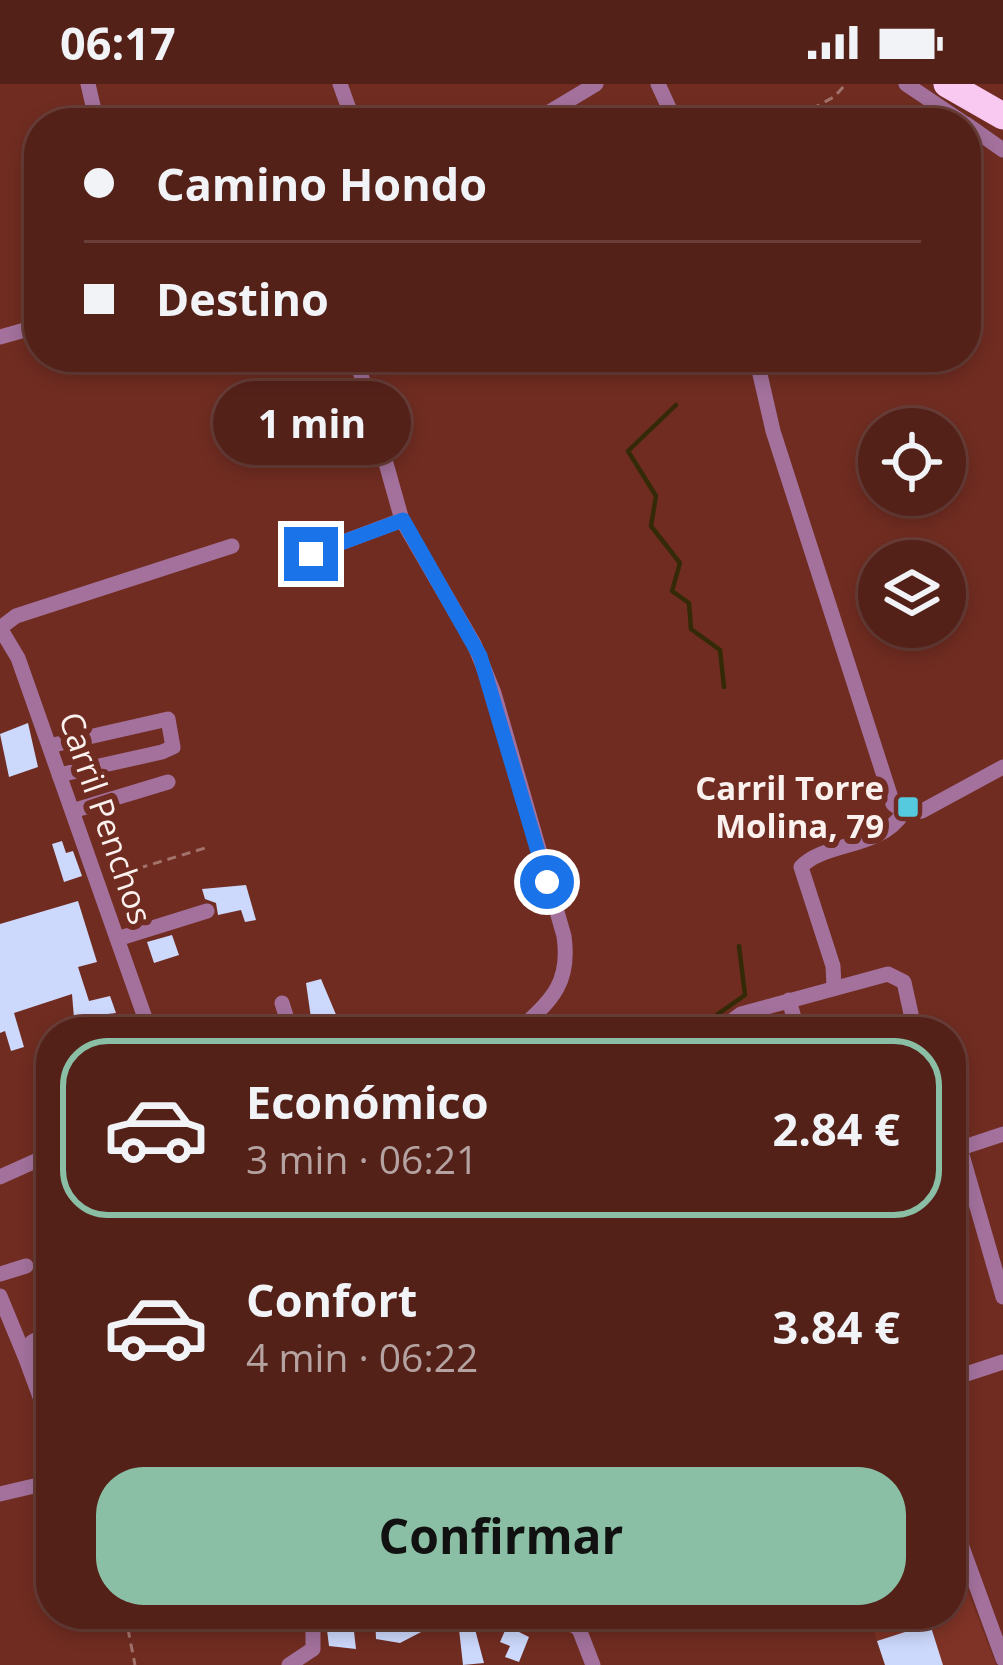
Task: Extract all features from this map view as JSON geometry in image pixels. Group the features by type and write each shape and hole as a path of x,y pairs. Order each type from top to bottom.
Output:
{"highway":[{"path":"946,84 1003,116"}],"street":[{"path":"556,108 596,84"},
{"path":"906,84 941,108"},
{"path":"360,372 403,520 480,656 564,937 567,966 561,988 532,1017"},
{"path":"758,372 828,606 890,795 903,813"},
{"path":"311,554 403,520"},
{"path":"0,628 16,616 232,547"},
{"name":"Carril Penchos","path":"0,628 9,636 145,1017"},
{"path":"49,746 168,719 175,737 173,747 162,752 59,775"},
{"path":"834,986 833,966 801,867 808,859 857,844 894,824 903,813 922,811 1003,767"},
{"path":"72,811 168,782"},
{"path":"117,939 208,911"},
{"path":"734,1017 834,986 898,975 911,1017"},
{"path":"790,1000 794,1017"},
{"path":"282,1003 286,1017"},
{"path":"966,1147 1003,1134"},
{"path":"0,1177 36,1161"},
{"path":"966,1181 1003,1298"},
{"path":"0,1274 26,1266"},
{"path":"0,1296 36,1386"},
{"path":"26,1359 36,1340"},
{"path":"966,1374 1003,1362"},
{"path":"0,1494 36,1486"},
{"path":"966,1557 1003,1659"},
{"path":"289,1665 313,1649 313,1629"},
{"path":"581,1629 593,1665"}],"path":[{"path":"813,108 846,84"},
{"path":"97,881 205,848"},
{"path":"128,1629 135,1665"}],"shaded area":[{"path":"966,1587 996,1665 885,1665 873,1629 966,1629"}],"building":[{"path":"28,723 38,767 9,777 0,734"},
{"path":"62,841 66,853 73,851 82,876 64,882 52,844"},
{"path":"246,885 256,920 245,922 241,910 218,915 216,903 205,899 202,889"},
{"path":"78,901 97,962 78,967 89,1001 110,996 116,1013 74,1017 72,994 14,1013 24,1047 11,1051 5,1031 0,1033 0,924"},
{"path":"172,935 179,955 154,963 147,942"},
{"path":"321,979 337,1017 311,1017 306,983"},
{"path":"327,1629 354,1629 356,1649 329,1646"},
{"path":"376,1629 427,1629 400,1643 376,1639"},
{"path":"459,1629 475,1629 484,1663 463,1665"},
{"path":"506,1629 529,1637 519,1662 505,1657 510,1646 500,1642"},
{"path":"914,1629 932,1629 943,1665 885,1665 877,1641"}],"waterway":[{"path":"676,405 628,451 656,496 651,526 680,563 672,591 689,603 691,629 720,650 724,687"},
{"path":"716,1017 745,995 739,946"}],"place":[{"name":"Carril Torre Molina, 79","path":"908,807"}],"route":[{"path":"311,554 403,520 480,656 499,707 547,882"}]}
